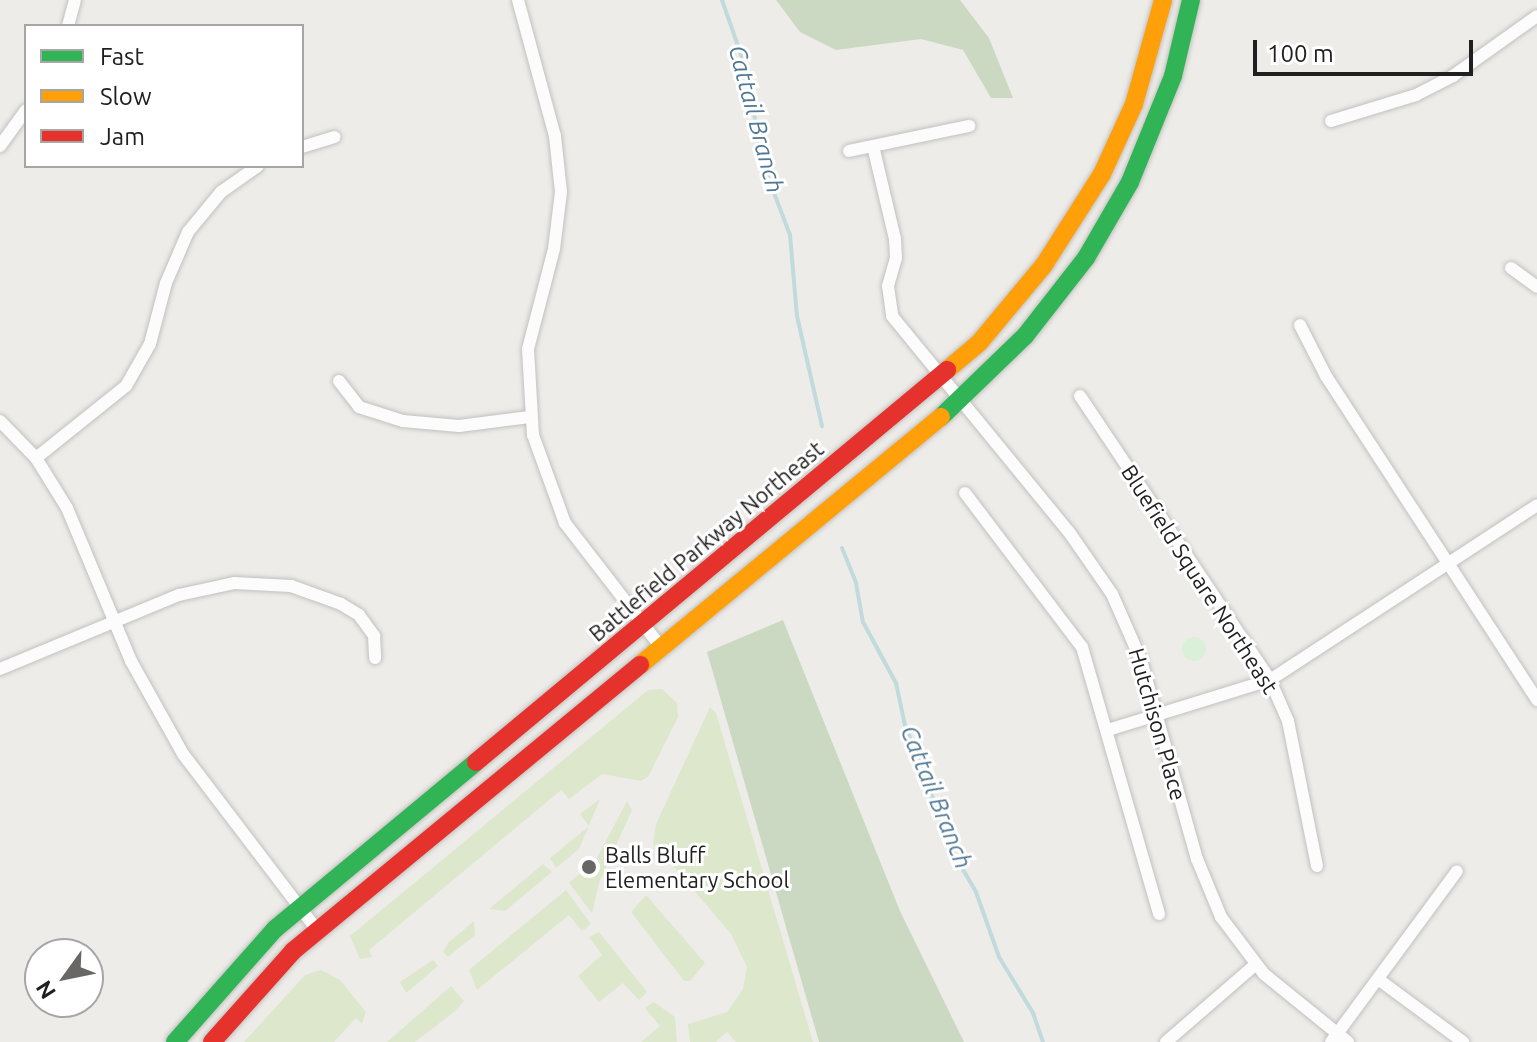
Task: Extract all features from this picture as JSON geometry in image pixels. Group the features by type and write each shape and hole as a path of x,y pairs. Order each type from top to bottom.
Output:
{"main road":[{"name":"Battlefield Parkway Northeast","path":"175,1042 245,958 300,908 940,378 1016,301 1086,203 1134,104 1163,0"},
{"path":"212,1042 254,991 317,930 959,402 1058,298 1105,227 1157,123 1191,0"}],"street":[{"path":"69,24 75,0"},
{"path":"518,0 555,136 561,192 557,235 528,349 529,417 539,463 565,523 661,647"},
{"path":"1331,121 1428,89 1537,16"},
{"path":"0,146 24,113"},
{"path":"849,151 969,126"},
{"path":"304,146 335,137"},
{"name":"Hutchison Place","path":"873,146 895,239 896,258 888,286 892,316 1092,562 1128,626 1207,888 1255,965 1334,1038 1348,1042"},
{"path":"36,458 126,386 150,344 166,283 188,232 221,192 255,168"},
{"path":"1511,268 1537,287"},
{"path":"1300,325 1326,376 1537,700"},
{"path":"339,381 359,407 403,421 459,426 529,417"},
{"name":"Bluefield Square Northeast","path":"1080,396 1270,680 1288,721 1317,866"},
{"path":"0,421 36,458 67,508 113,620 183,754 317,930"},
{"path":"965,493 1070,626 1092,671 1159,914"},
{"path":"1108,730 1270,680 1537,505"},
{"path":"0,669 113,620 205,587 291,586 359,615 374,636 375,658"},
{"path":"1334,1038 1457,871"},
{"path":"1166,1042 1255,965"},
{"path":"1378,979 1463,1042"}],"green space":[{"path":"776,0 960,0 989,38 1013,98 991,98 963,50 921,39 836,50 800,32"},
{"path":"783,620 900,911 964,1042 819,1042 707,652"},
{"path":"1194,637 1205,644 1206,649 1199,660 1194,661 1183,654 1182,649 1189,638"},
{"path":"662,689 677,703 678,717 648,777 641,781 602,774 569,799 561,790 369,950 372,957 360,959 350,936 648,690"},
{"path":"710,707 716,713 813,1042 736,1042 727,1032 716,1042 690,1042 688,1024 727,1012 743,989 747,967 731,934 663,854 658,856 653,843 656,824"},
{"path":"600,799 589,826 580,814"},
{"path":"627,801 632,810 599,883 592,913 569,883 597,858"},
{"path":"588,826 579,849 556,868 550,858"},
{"path":"543,864 552,872 505,911 489,909"},
{"path":"566,890 591,924 582,931 569,915 477,990 469,970"},
{"path":"646,895 705,963 690,981 684,981 631,912"},
{"path":"474,921 475,935 448,957 443,952 449,942"},
{"path":"599,932 647,992 639,1000 623,983 599,1002 578,976 602,955 589,937"},
{"path":"433,960 438,966 406,993 400,982"},
{"path":"321,970 340,980 366,1012 362,1024 356,1018 334,1042 244,1042 305,975"},
{"path":"451,986 464,1001 454,1012 415,1042 387,1042"},
{"path":"654,1002 675,1017 677,1042 641,1042 660,1026 645,1008"}],"waterway":[{"name":"Cattail Branch","path":"722,0 746,69 763,164 790,235 797,316 822,426"},
{"name":"Cattail Branch","path":"842,548 856,583 863,622 896,683 904,722 954,854 976,892 999,957 1033,1013 1043,1042"}],"traffic: fast":[{"path":"941,417 1025,336 1086,258 1130,182 1173,76 1191,0"},
{"path":"175,1042 275,929 476,762"}],"traffic: slow":[{"path":"947,370 979,343 1044,265 1102,174 1134,104 1163,0"},
{"path":"640,665 941,417"}],"traffic: jam":[{"path":"476,762 947,370"},
{"path":"212,1042 293,951 640,665"}],"place":[{"name":"Balls Bluff Elementary School","path":"589,867"}]}
